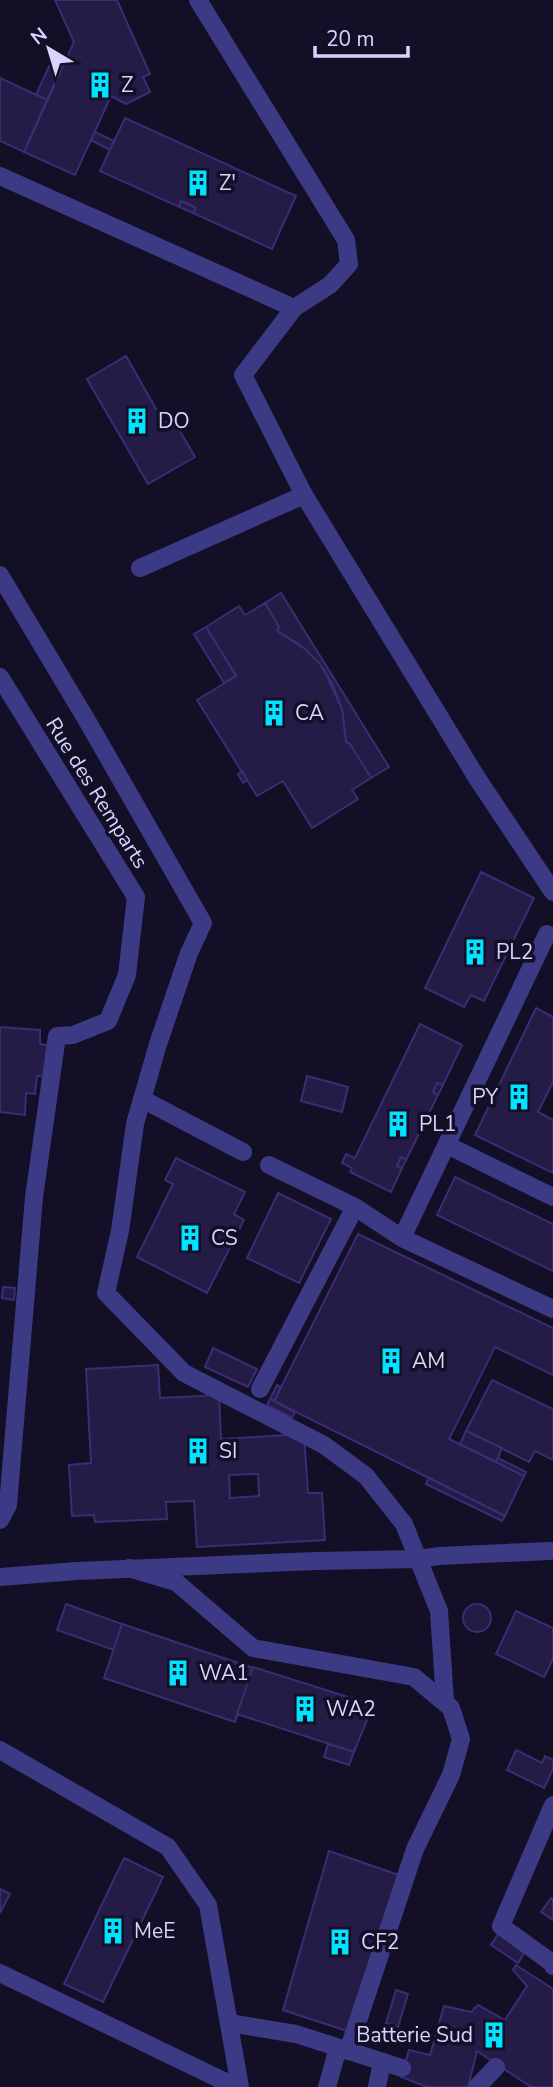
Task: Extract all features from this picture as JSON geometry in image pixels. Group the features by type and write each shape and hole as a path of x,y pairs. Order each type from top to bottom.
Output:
{"lane":[{"path":"198,0 346,240 349,264 330,285 294,308 243,375 304,495 477,778 553,892"},
{"path":"0,176 294,308"},
{"path":"140,568 304,495"},
{"path":"0,575 203,923 189,953 158,1044 135,1124 120,1231 106,1293 184,1373 324,1445 366,1476 404,1524 439,1611 445,1702"},
{"name":"Rue des Remparts","path":"0,677 136,897 127,975 108,1021 73,1035 57,1036 34,1197 8,1505 0,1520"},
{"path":"402,1238 547,934"},
{"path":"142,1099 243,1152"},
{"path":"447,1145 553,1197"},
{"path":"269,1165 355,1207 402,1238 553,1308"},
{"path":"260,1389 355,1207"},
{"path":"0,1577 129,1568 418,1559 552,1550"},
{"path":"129,1568 176,1582 253,1648 414,1677 451,1708 461,1739 451,1775 415,1849 327,2087"},
{"path":"0,1751 168,1847 208,1905 238,2087"},
{"path":"551,1967 501,1926 553,1805"},
{"path":"0,1973 238,2087"},
{"path":"229,2023 296,2034 402,2068"},
{"path":"377,2087 382,2062"},
{"path":"477,2087 496,2067"}],"building":[{"name":"Z","path":"55,0 117,0 150,74 143,77 150,92 126,104 111,96 75,175 24,152 74,42"},
{"path":"56,51 67,56 47,100 36,95"},
{"path":"0,78 47,100 24,152 0,141"},
{"name":"Z'","path":"125,118 296,196 272,249 193,213 196,208 181,201 179,207 100,171"},
{"path":"95,132 114,141 110,150 91,140"},
{"path":"181,201 196,208 193,213 179,207"},
{"name":"DO","path":"126,356 164,423 173,419 195,457 148,484 87,379"},
{"path":"281,593 389,767 371,778 350,744 346,742 342,709 332,683 323,669 299,644 277,631 279,627 265,603"},
{"name":"CA","path":"265,603 279,627 277,631 305,649 320,664 342,709 346,742 350,744 371,778 352,790 358,799 312,828 283,781 257,796 197,700 236,676 206,627 239,606 245,615"},
{"path":"206,627 236,676 224,683 194,634"},
{"path":"242,771 247,780 243,783 238,774"},
{"name":"PL2","path":"481,872 534,898 484,1001 471,995 464,1007 425,988"},
{"name":"PY","path":"536,1008 553,1017 553,1082 538,1112 553,1120 553,1173 475,1135"},
{"name":"PL1","path":"420,1024 462,1045 443,1085 437,1083 433,1092 438,1095 406,1160 401,1157 397,1166 402,1168 391,1192 350,1172 352,1168 342,1163 346,1154 355,1158"},
{"path":"0,1027 40,1030 40,1044 47,1045 45,1077 37,1076 35,1094 26,1093 25,1115 0,1112"},
{"path":"307,1076 348,1087 342,1112 301,1101"},
{"path":"437,1083 443,1085 438,1095 433,1092"},
{"path":"401,1157 406,1160 402,1168 397,1166"},
{"name":"CS","path":"176,1158 245,1192 234,1214 244,1220 207,1293 137,1257 173,1184 165,1180"},
{"path":"455,1177 553,1224 553,1271 437,1215"},
{"path":"278,1193 331,1219 299,1283 247,1258"},
{"name":"AM","path":"358,1234 553,1328 553,1375 495,1347 449,1439 524,1476 505,1516 274,1401"},
{"path":"3,1287 15,1288 14,1300 2,1298"},
{"path":"213,1348 257,1369 248,1387 205,1367"},
{"name":"SI","path":"158,1365 160,1398 219,1395 221,1439 304,1434 308,1493 322,1493 325,1540 197,1547 194,1501 166,1502 167,1519 95,1522 94,1515 72,1516 69,1465 91,1463 86,1369","holes":["258,1474 259,1496 230,1498 229,1475"]},
{"path":"492,1380 553,1409 553,1460 535,1451 529,1462 466,1431"},
{"path":"277,1385 281,1387 274,1401 270,1399"},
{"path":"270,1399 295,1412 292,1418 267,1405"},
{"path":"466,1431 502,1448 496,1462 460,1444"},
{"path":"498,1458 526,1472 524,1476 496,1462"},
{"path":"429,1478 505,1516 502,1521 426,1484"},
{"path":"66,1604 122,1624 114,1650 57,1630"},
{"path":"477,1604 487,1608 491,1618 487,1628 477,1632 467,1628 463,1618 467,1608"},
{"path":"516,1611 553,1628 553,1659 544,1677 496,1654"},
{"name":"WA1","path":"122,1624 253,1668 235,1722 104,1678"},
{"name":"WA2","path":"253,1667 373,1705 354,1752 237,1714"},
{"path":"328,1744 354,1752 349,1765 324,1757"},
{"path":"516,1750 542,1763 545,1756 553,1760 553,1769 544,1788 507,1770"},
{"name":"CF2","path":"329,1851 399,1875 350,2032 283,2010"},
{"name":"MeE","path":"124,1858 163,1877 103,2002 64,1984"},
{"path":"0,1889 10,1894 0,1913"},
{"path":"551,1898 553,1899 553,1920 541,1912"},
{"path":"499,1933 526,1950 518,1963 491,1945"},
{"name":"Batterie Sud","path":"516,1965 553,1989 553,2087 531,2087 477,2051 468,2087 427,2087 401,2077 409,2050 430,2055 444,2006 471,2012 478,2005 505,2020 527,1986 513,1970"},
{"path":"396,1990 408,1994 398,2027 386,2023"}],"place":[{"name":"Z","path":"100,85"},
{"name":"Z'","path":"198,183"},
{"name":"DO","path":"137,421"},
{"name":"CA","path":"274,713"},
{"name":"PL2","path":"475,952"},
{"name":"PY","path":"519,1097"},
{"name":"PL1","path":"398,1124"},
{"name":"CS","path":"190,1238"},
{"name":"AM","path":"391,1361"},
{"name":"SI","path":"198,1451"},
{"name":"WA1","path":"178,1673"},
{"name":"WA2","path":"305,1709"},
{"name":"MeE","path":"113,1931"},
{"name":"CF2","path":"340,1942"},
{"name":"Batterie Sud","path":"494,2035"}]}
